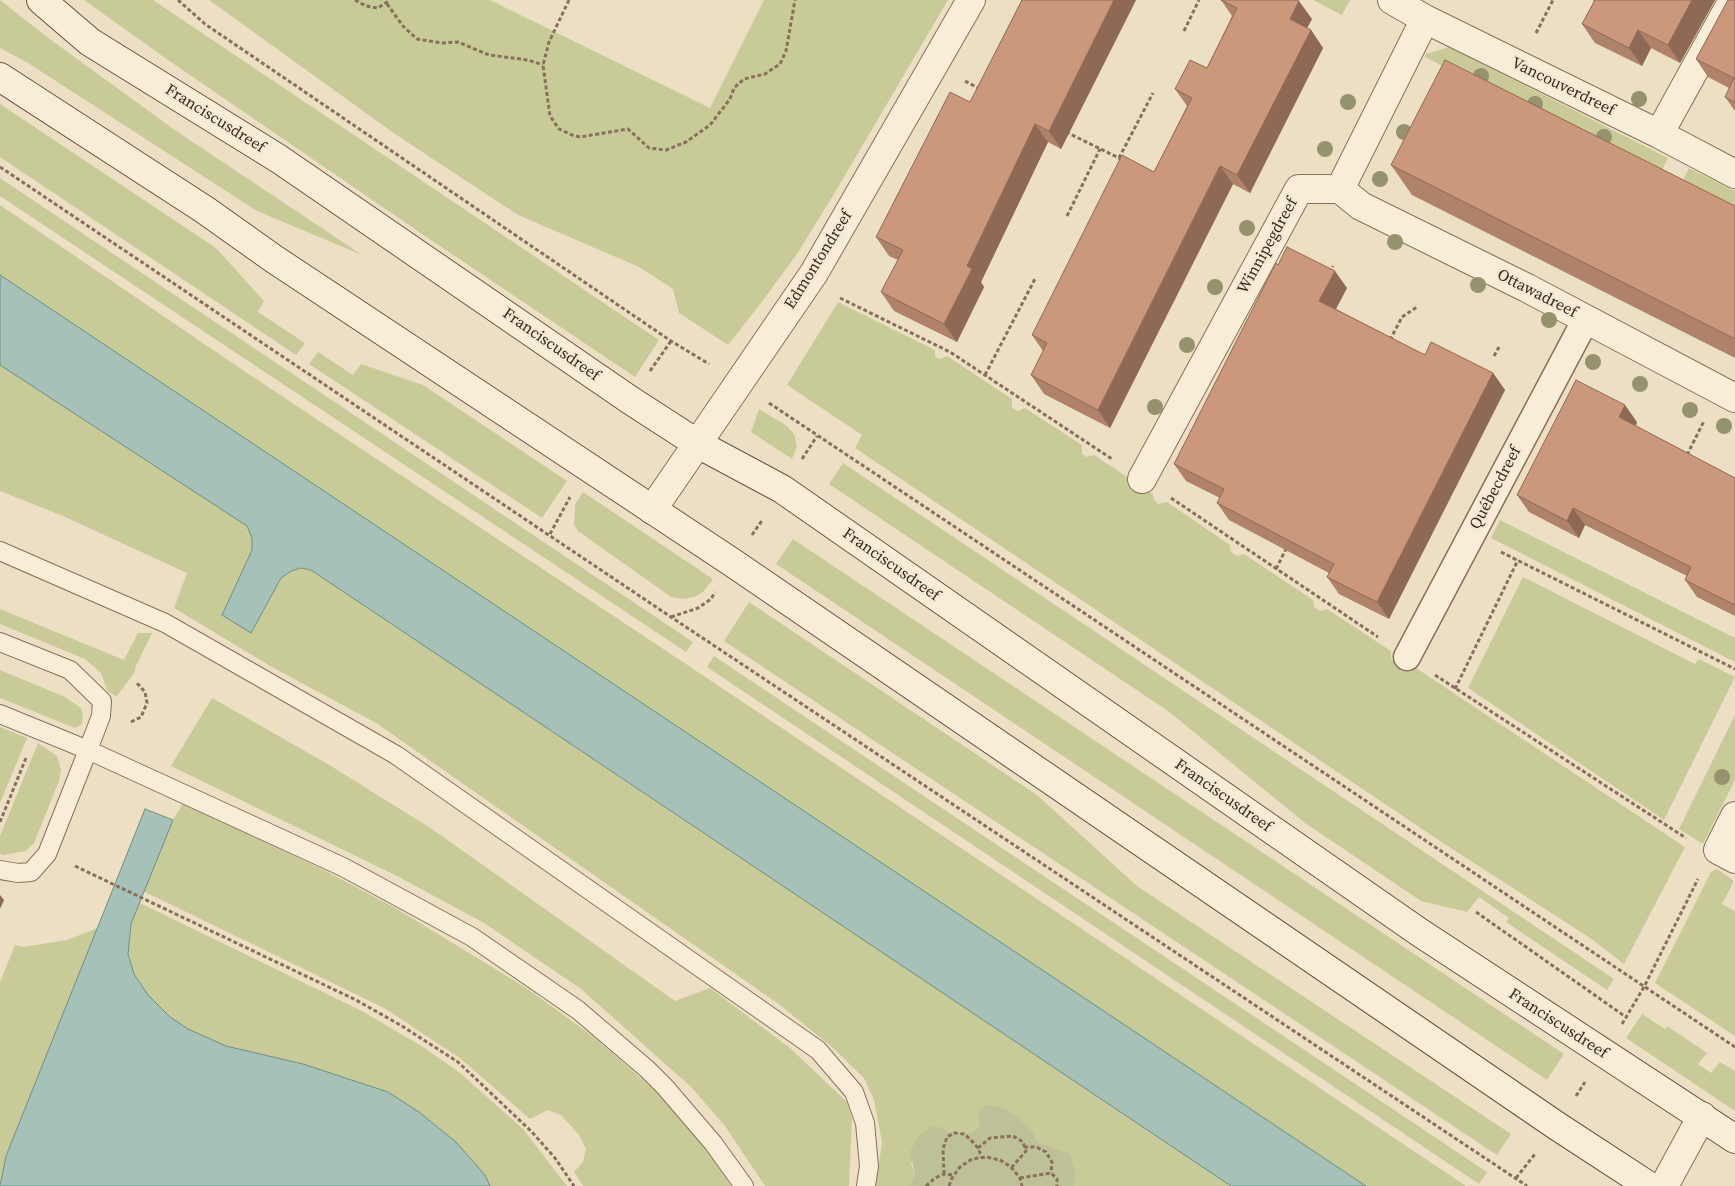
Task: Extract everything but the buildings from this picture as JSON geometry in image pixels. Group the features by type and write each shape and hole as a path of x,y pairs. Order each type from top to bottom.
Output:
{"main road":[{"name":"Franciscusdreef","path":"41,0 90,42 279,159 630,400 698,444 782,489 1411,926 1735,1138"},
{"name":"Edmontondreef","path":"652,510 814,273 971,0"},
{"name":"Vancouverdreef","path":"1392,0 1425,19 1659,134 1735,174"},
{"path":"1659,134 1733,0"},
{"path":"1340,189 1425,19"},
{"path":"0,77 205,210 274,259 652,510 1557,1126 1650,1186"},
{"name":"Winnipegdreef","path":"1142,479 1299,189 1340,189"},
{"name":"Ottawadreef","path":"1340,189 1361,206 1586,319 1727,394"},
{"path":"1726,854 1735,816"},
{"path":"1664,1186 1702,1116"}],"street":[{"name":"Québecdreef","path":"1407,657 1586,319"}],"lane":[{"path":"0,552 165,623 396,755 818,1050 854,1092 865,1123 870,1166 866,1186"},
{"path":"0,642 70,670 102,701 100,716 88,750 47,854 31,872 18,873 0,870"},
{"path":"0,714 88,750 343,867 472,937 578,1010 646,1069 665,1087 713,1143 744,1186"}],"path":[{"path":"178,0 205,24 670,341 740,383 1735,1047"},
{"path":"355,0 366,6 378,8 387,4 390,0"},
{"path":"569,0 549,42 543,65 550,116 559,129 580,137 628,129 649,148 666,150 686,142 710,125 730,99 734,88 744,79 765,74 780,64 786,51 795,0"},
{"path":"1184,31 1199,0"},
{"path":"387,4 403,26 418,39 442,43 458,42 489,55 528,60 543,65"},
{"path":"934,65 986,92"},
{"path":"1119,158 1153,93"},
{"path":"1064,131 1127,162"},
{"path":"1067,216 1100,149"},
{"path":"0,167 671,617 1527,1186"},
{"path":"1330,274 1333,266"},
{"path":"814,273 824,290 950,352 1407,657 1701,849 1726,854"},
{"path":"985,376 1036,277"},
{"path":"1388,344 1402,318 1417,307"},
{"path":"1494,356 1499,347"},
{"path":"1684,461 1727,394"},
{"path":"1470,537 1735,669"},
{"path":"1276,569 1288,545"},
{"path":"1456,689 1518,560"},
{"path":"0,822 38,730"},
{"path":"1516,1178 1557,1126 1626,1017 1644,987 1705,864 1726,854"},
{"path":"100,877 356,1000 402,1026 458,1062 532,1132 555,1158 574,1186"},
{"path":"1476,912 1626,1017"},
{"path":"944,1174 943,1149 947,1137 954,1133 964,1134 978,1148 982,1158"},
{"path":"978,1148 990,1138 1003,1135 1013,1136 1023,1142 1026,1151 1012,1167"},
{"path":"1024,1147 1036,1147 1046,1152 1052,1162 1051,1174"},
{"path":"949,1186 960,1167 972,1160 982,1158 1000,1160 1012,1167 1020,1178 1022,1186"},
{"path":"926,1186 928,1182 944,1174 954,1175"},
{"path":"1020,1178 1051,1174 1057,1179 1057,1186"}],"green space":[{"path":"0,0 47,37 179,133 362,255 257,211 28,63 0,48"},
{"path":"84,0 153,0 659,340 635,377 422,234 168,60"},
{"path":"209,0 490,0 710,108 764,0 948,0 797,254 728,345 679,313 673,289 639,267 518,215 395,134"},
{"path":"1313,0 1350,0 1342,15"},
{"path":"1449,47 1668,158 1659,176 1425,57 1426,54"},
{"path":"0,104 216,248 264,301 258,312 305,343 296,355 0,157"},
{"path":"1689,168 1735,191 1735,214 1680,186"},
{"path":"0,178 693,642 686,652 0,196"},
{"path":"0,205 250,375 1466,1186 1366,1186 0,275"},
{"path":"838,302 935,350 935,357 940,359 947,356 1012,399 1012,408 1018,411 1025,408 1082,445 1082,454 1087,457 1094,455 1153,494 1154,500 1158,504 1167,502 1230,545 1231,552 1237,556 1244,554 1313,600 1314,607 1320,611 1327,609 1391,651 1391,659 1395,662 1404,660 1685,847 1624,964 1590,938 1440,841 855,448 862,435 787,385"},
{"path":"318,352 353,375 361,364 423,385 567,481 542,518 309,364"},
{"path":"0,365 247,526 252,538 252,550 222,615 251,632 281,578 291,571 301,568 311,570 1231,1186 1073,1186 1076,1176 1048,1146 1038,1142 1033,1132 980,1126 971,1133 948,1132 943,1128 911,1163 915,1174 910,1186 876,1186 882,1142 874,1100 864,1078 833,1048 780,1005 376,723 272,667 174,608 187,573 63,516 0,491"},
{"path":"759,409 787,426 794,434 797,446 792,459 751,432"},
{"path":"843,463 1614,979 1607,990 1506,922 1509,918 1479,897 1467,912 1421,901 1305,823 1168,711 829,484"},
{"path":"583,492 713,579 703,592 694,597 683,599 671,597 578,531 574,525 575,505"},
{"path":"1500,520 1735,638 1735,662 1491,538"},
{"path":"793,539 1564,1054 1547,1080 776,564"},
{"path":"1523,577 1695,664 1699,659 1735,677 1664,820 1468,688"},
{"path":"749,602 1037,795 1137,886 1511,1134 1497,1155 724,641"},
{"path":"0,609 124,660 138,633 152,633 135,668 135,672 116,697 107,690 101,673 85,659 0,624"},
{"path":"714,656 1487,1172 1479,1184 707,667"},
{"path":"0,670 65,697 81,708 83,715 82,724 75,728 0,698"},
{"path":"212,698 331,766 432,829 675,1001 710,988 790,1048 846,1101 852,1118 849,1186 765,1186 725,1126 691,1087 581,989 484,923 397,876 171,766"},
{"path":"1735,715 1735,780 1703,844 1679,829"},
{"path":"0,727 27,738 0,803"},
{"path":"38,743 57,756 61,770 59,781 34,843 26,851 3,855 0,854 0,836"},
{"path":"183,803 322,869 397,909 528,989 595,1038 666,1100 691,1128 731,1186 583,1186 574,1172 583,1162 586,1149 579,1135 561,1115 548,1110 530,1119 461,1059 386,1009 143,891 173,820"},
{"path":"1717,869 1734,881 1722,904 1735,911 1735,1036 1655,983 1711,872"},
{"path":"140,903 364,1012 423,1047 459,1072 523,1129 567,1186 490,1186 485,1175 456,1142 419,1112 388,1092 303,1064 226,1046 188,1029 170,1017 148,995 134,974 128,954 131,924"},
{"path":"98,928 6,1156 0,1186 0,982 15,945 23,947 67,940"},
{"path":"1642,1014 1665,1029 1667,1026 1707,1053 1698,1064 1711,1073 1720,1062 1735,1071 1735,1111 1626,1038"},
{"path":"986,1105 1005,1109 1018,1117 1033,1132 1038,1142 1070,1154 1076,1176 1073,1186 910,1186 915,1174 910,1152 917,1138 932,1126 943,1128 948,1132 971,1133 980,1126 978,1112"}],"shaded area":[{"path":"0,275 1366,1186 1231,1186 311,570 301,568 291,571 281,578 251,633 222,615 252,550 252,538 247,526 0,365"},
{"path":"145,809 173,820 131,924 128,954 134,974 148,995 170,1017 188,1029 226,1046 303,1064 388,1092 419,1112 456,1142 485,1175 490,1186 0,1186 6,1156"}]}
